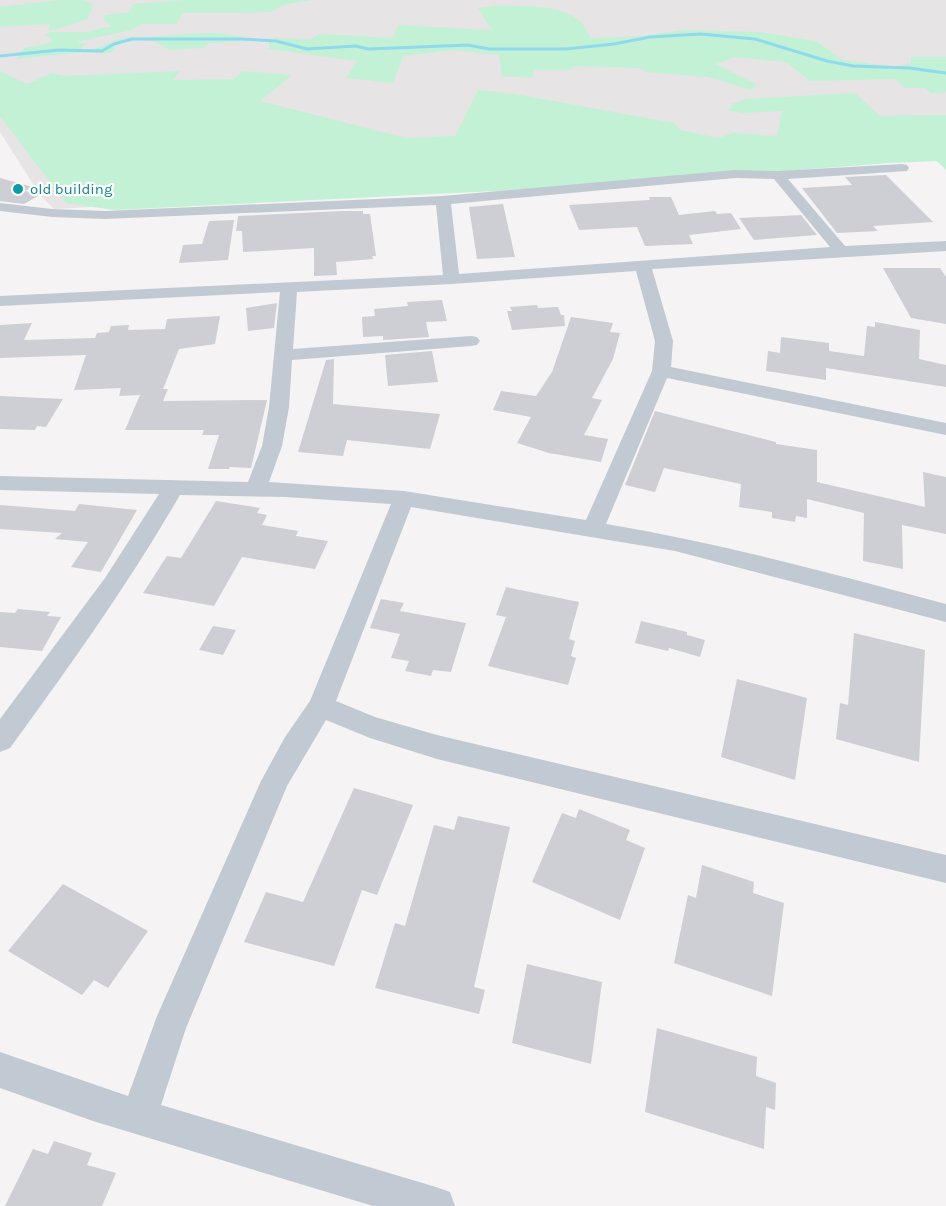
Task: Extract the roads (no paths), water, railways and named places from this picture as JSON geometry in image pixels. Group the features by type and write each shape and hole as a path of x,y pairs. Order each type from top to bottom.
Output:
{"street":[{"path":"0,207 52,213 105,215 444,200 735,174 778,175 902,168"},
{"path":"778,175 841,251"},
{"path":"444,200 447,250 452,279"},
{"path":"0,301 452,279 841,251 946,246"},
{"path":"593,529 661,371 664,341 643,265"},
{"path":"255,489 272,446 285,355 289,288"},
{"path":"285,355 471,341"},
{"path":"661,371 946,429"},
{"path":"0,483 255,489 404,498 675,543 946,612"},
{"path":"0,740 90,618 174,486"},
{"path":"139,1117 169,1028 275,781 321,706 404,498"},
{"path":"321,706 370,727 436,747 946,870"},
{"path":"0,1070 139,1117 436,1206"}],"waterway":[{"path":"0,56 59,50 102,51 114,44 132,39 241,39 276,41 307,49 355,46 369,49 468,45 489,49 566,49 614,44 650,37 700,34 755,39 827,61 853,66 909,68 946,73"}],"place":[{"name":"old building","path":"18,189"}]}
